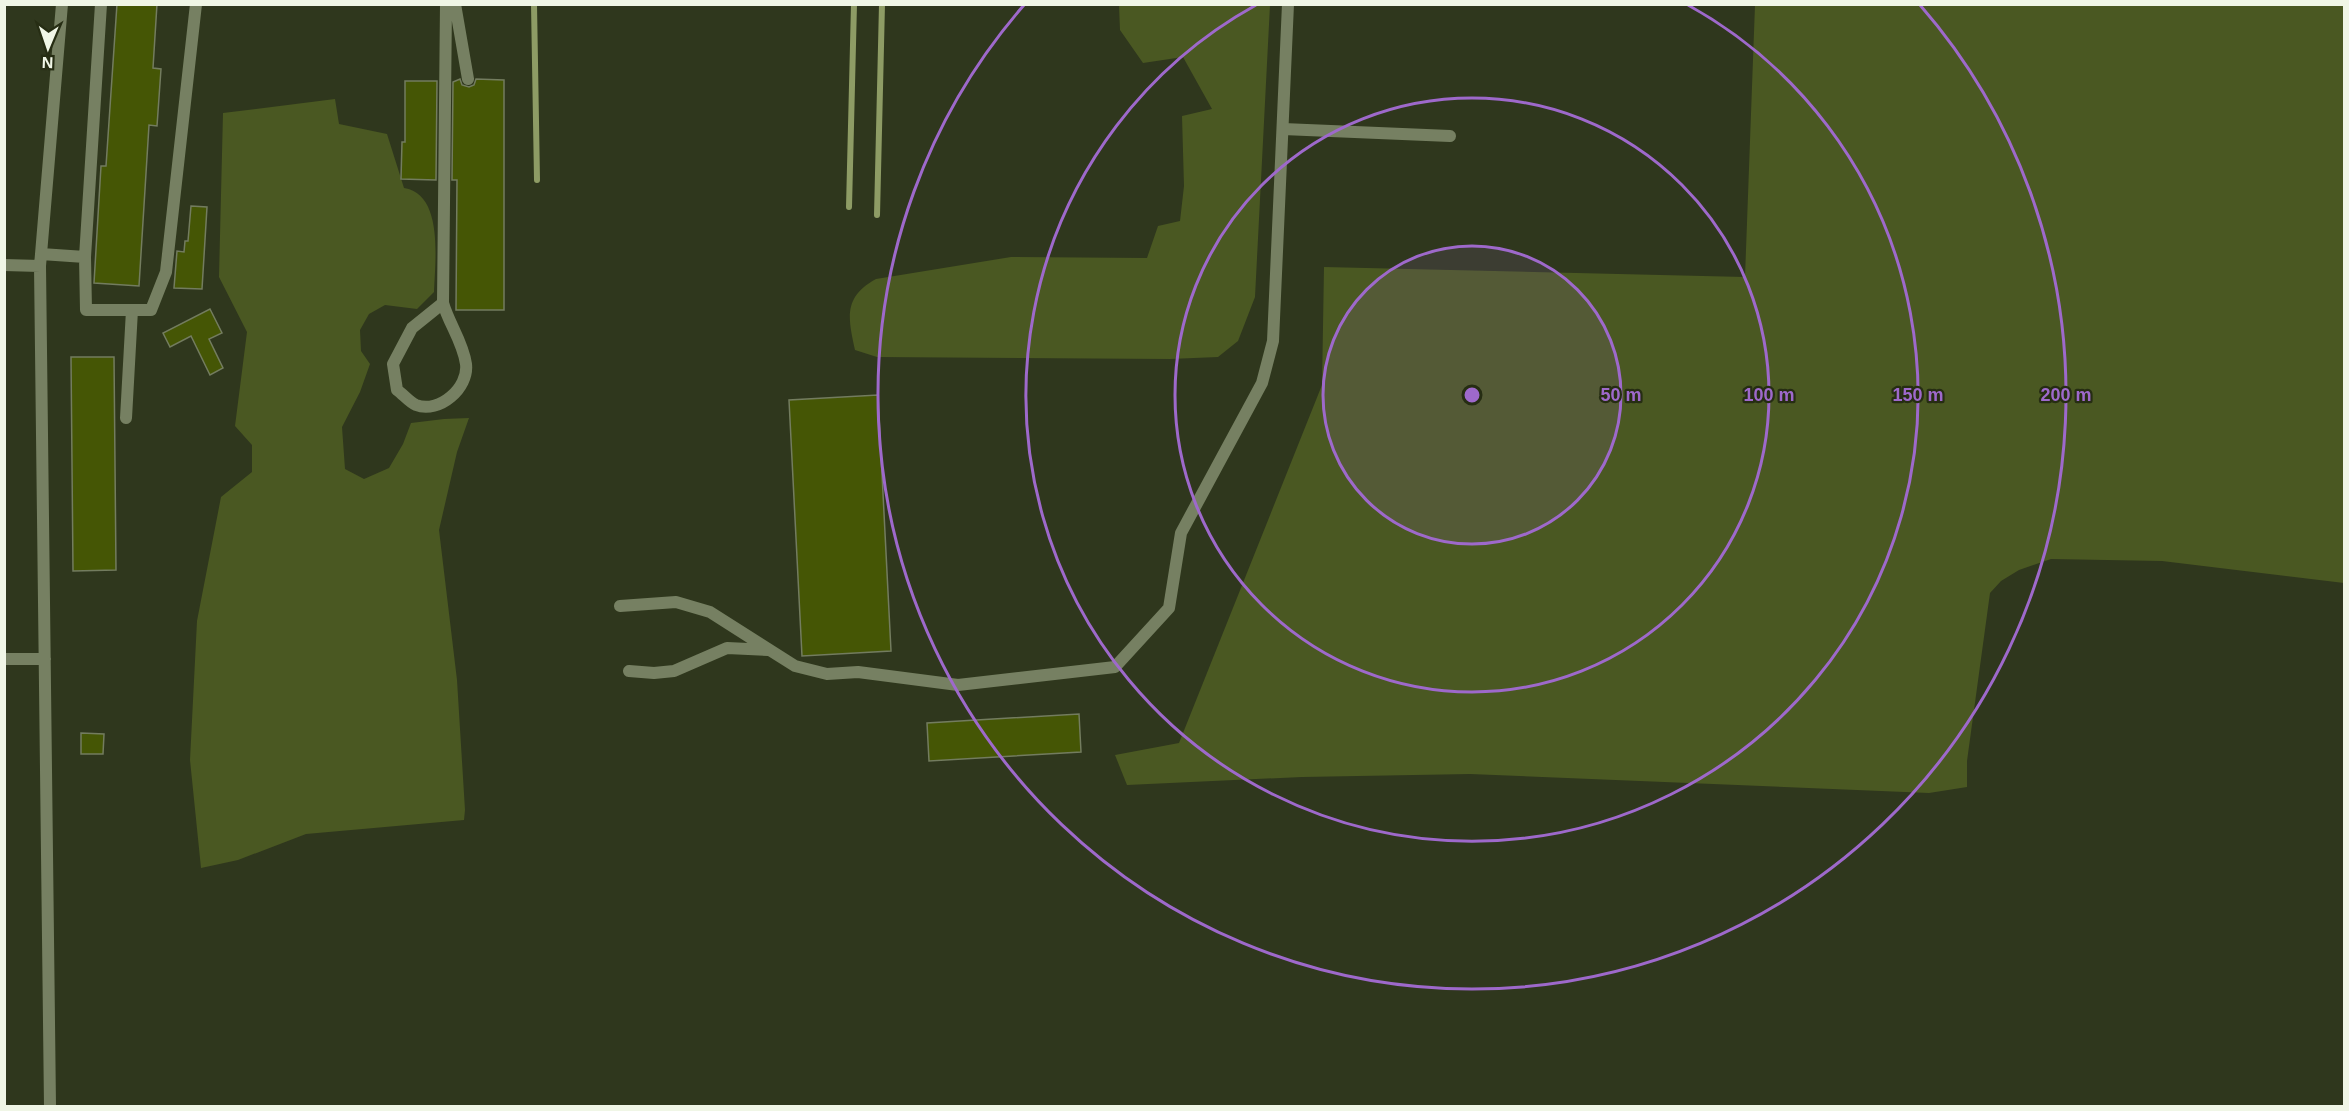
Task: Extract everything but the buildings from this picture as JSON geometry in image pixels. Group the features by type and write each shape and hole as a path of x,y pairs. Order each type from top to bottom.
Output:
{"lane":[{"path":"50,1107 40,260 62,4"},
{"path":"101,4 85,257 86,310 151,310 166,272 196,4"},
{"path":"443,303 412,328 393,364 397,390 416,405 437,406 458,392 467,367 459,338 449,324 443,303 446,4"},
{"path":"454,4 468,79"},
{"path":"620,606 676,602 699,608 710,612 795,666 827,674 858,672 958,685 1115,667 1169,608 1181,533 1262,383 1273,341 1288,4"},
{"path":"1283,129 1450,136"},
{"path":"4,265 85,257"},
{"path":"126,418 132,310"},
{"path":"629,671 654,673 674,671 727,648 747,647 772,651"},
{"path":"4,659 45,659"}],"green space":[{"path":"1119,5 1270,5 1255,297 1238,341 1218,357 1170,359 877,357 855,350 850,309 858,293 876,279 1011,257 1147,258 1158,226 1180,221 1184,186 1182,116 1212,109 1183,57 1143,63 1120,30"},
{"path":"1755,5 2344,5 2344,583 2162,561 2051,559 2019,570 2001,581 1990,593 1967,761 1967,787 1929,793 1470,774 1302,777 1127,785 1115,755 1179,743 1322,385 1324,267 1745,277"},
{"path":"335,99 339,124 387,134 404,188 417,193 426,203 431,216 435,247 434,292 417,309 385,305 369,314 360,330 361,351 370,364 360,392 342,427 345,469 364,479 389,468 403,444 411,423 469,418 457,452 439,530 457,680 464,820 306,834 238,860 201,868 190,760 197,621 221,497 252,472 252,445 235,426 247,332 219,277 223,113"}],"waterway":[{"path":"534,4 537,180"},
{"path":"849,207 854,4"},
{"path":"877,215 882,4"}]}
